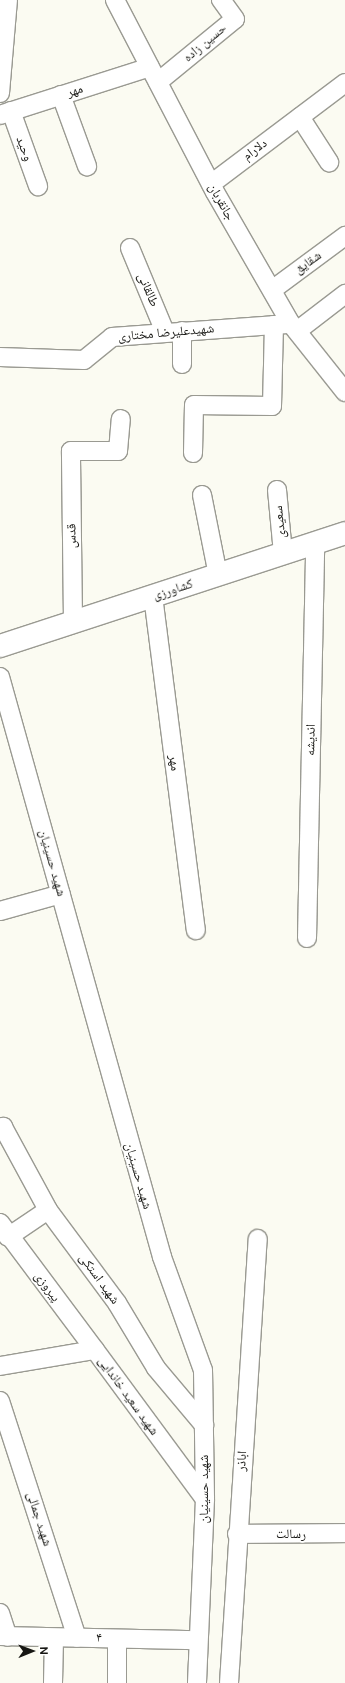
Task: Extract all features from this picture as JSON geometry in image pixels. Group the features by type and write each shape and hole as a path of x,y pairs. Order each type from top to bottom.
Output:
{"street":[{"path":"0,93 8,0"},
{"name":"جانقربان","path":"115,0 211,184 272,290 287,326 345,392"},
{"name":"حسین زاده","path":"154,75 234,19 221,0"},
{"name":"مهر","path":"5,113 61,95 154,75"},
{"name":"دلارام","path":"211,184 345,82"},
{"path":"61,95 87,166"},
{"name":"وحید","path":"5,113 38,186"},
{"path":"300,117 329,162"},
{"name":"شقایق","path":"272,290 345,236"},
{"name":"طالقانی","path":"130,248 174,331"},
{"path":"193,453 194,405 272,406 287,326 345,294"},
{"name":"شهیدعلیرضا مختاری","path":"0,357 84,360 112,337 174,331 287,326"},
{"path":"174,331 182,364"},
{"name":"قدس","path":"73,621 70,451 118,451 122,419"},
{"name":"سعیدی","path":"277,490 283,553"},
{"path":"202,495 218,575"},
{"name":"کشاورزی","path":"0,646 345,533"},
{"name":"اندیشه","path":"307,938 315,543"},
{"name":"مهر","path":"153,596 196,930"},
{"name":"شهید حسینیان","path":"0,677 162,1257 203,1370 205,1499 197,1683"},
{"path":"0,911 61,894"},
{"name":"شهید استکی","path":"2,1128 48,1210 117,1304 156,1368 204,1425"},
{"path":"4,1230 48,1210"},
{"name":"پیروزی","path":"4,1230 95,1350"},
{"name":"اباذر","path":"229,1683 237,1534 258,1239"},
{"name":"شهید سعید خاندایی","path":"0,1366 95,1350 205,1499"},
{"name":"شهید جمالی","path":"0,1401 77,1638"},
{"name":"رسالت","path":"237,1534 345,1533"},
{"path":"0,1613 4,1636"},
{"name":"۴","path":"4,1636 198,1640"},
{"path":"53,1683 54,1638"},
{"path":"117,1639 117,1683"}]}
